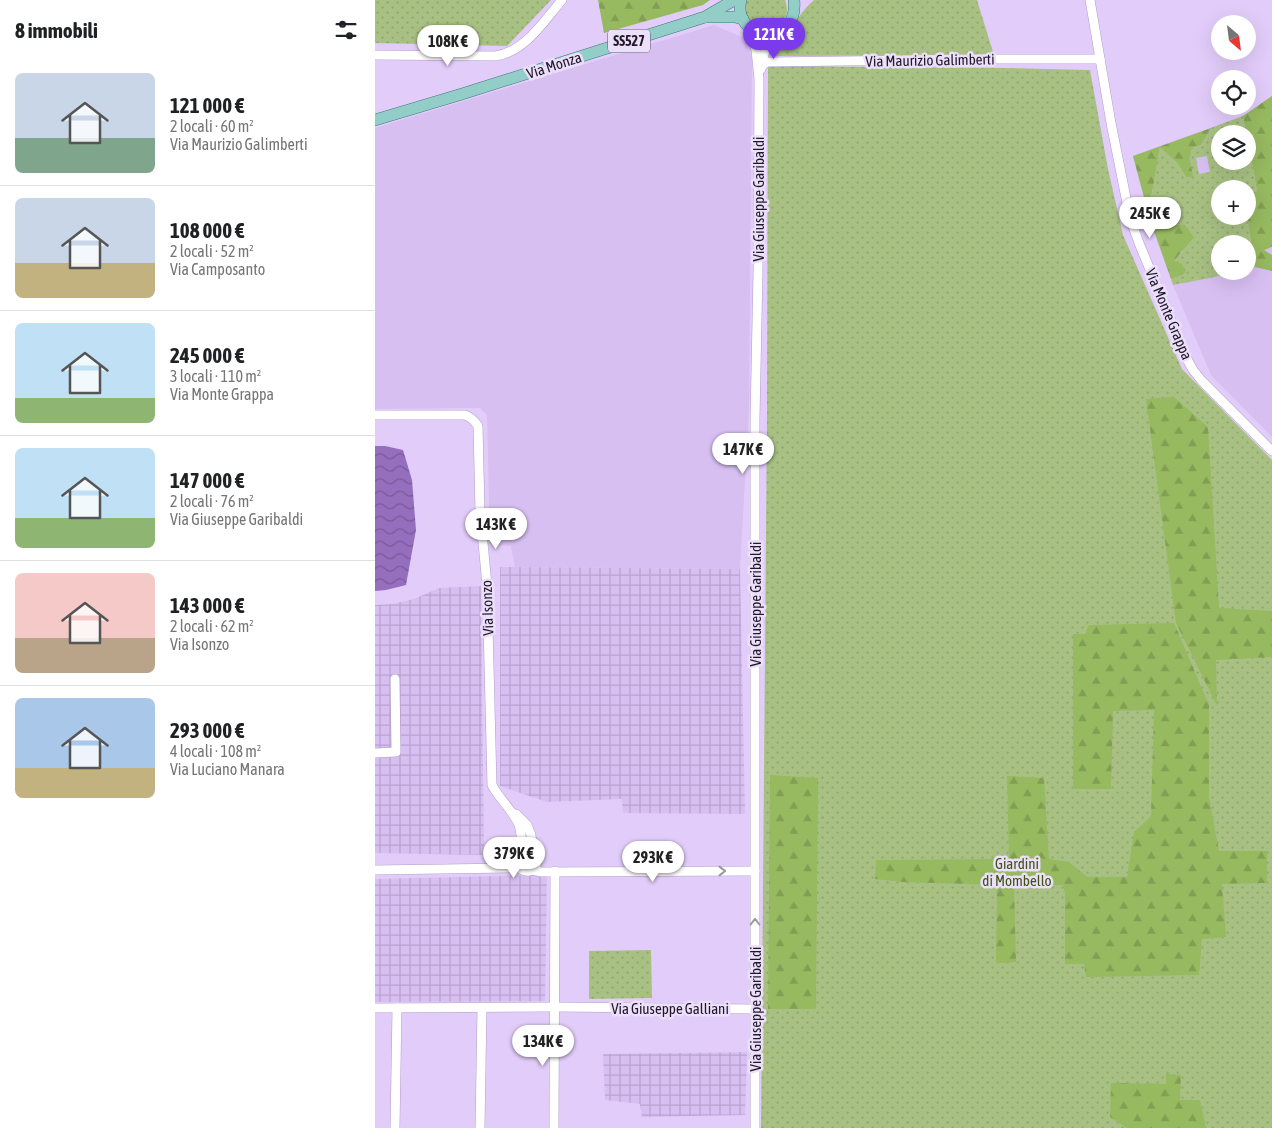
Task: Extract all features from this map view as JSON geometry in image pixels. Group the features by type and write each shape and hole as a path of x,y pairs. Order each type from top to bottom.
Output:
{"main road":[{"name":"Via Monza","path":"375,120 705,17 734,0"},
{"path":"741,0 741,12 745,22"},
{"path":"778,32 789,24 793,17 795,5 805,0"},
{"name":"Via Monza","path":"705,17 735,17 761,34 778,32"}],"street":[{"path":"375,55 495,56 505,54 525,42 561,0"},
{"name":"Via Monte Grappa","path":"1090,0 1131,218 1139,243 1193,370 1272,451"},
{"name":"Via Giuseppe Garibaldi","path":"745,22 755,50 759,79 755,438 755,1128"},
{"name":"Via Giuseppe Garibaldi","path":"759,79 766,46 770,39 778,32"},
{"name":"Via Maurizio Galimberti","path":"761,67 769,62 1100,59"},
{"name":"Via Isonzo","path":"375,415 465,415 471,417 477,426 480,511 487,585 492,785 495,793 527,825 535,857"},
{"path":"375,753 396,752 395,679"},
{"name":"Via Isonzo","path":"505,804 518,824 522,837 522,853"},
{"path":"517,865 518,857 522,853 528,852 535,857 541,866 553,871"},
{"path":"531,870 535,866 535,857"},
{"path":"517,865 523,871 542,872 755,872"},
{"path":"375,870 511,868 517,865"},
{"path":"553,871 554,1128"},
{"name":"Via Giuseppe Galliani","path":"375,1008 754,1008"},
{"path":"395,1128 397,1008"},
{"path":"480,1128 482,1008"}],"shaded area":[{"path":"714,25 744,38 752,58 749,409 740,569 515,567 511,546 490,544 487,415 480,408 375,409 375,128"},
{"path":"1272,96 1272,437 1211,375 1173,285 1154,233 1133,156 1211,128 1211,170 1256,170 1256,125 1218,125 1244,115 1256,115 1256,107"},
{"path":"500,567 740,569 745,814 623,813 622,799 547,802 500,786"},
{"path":"481,586 484,855 375,853 375,605 392,604 414,599 439,588"},
{"path":"547,875 545,1001 375,1002 375,879"},
{"path":"747,1052 745,1115 642,1117 640,1104 605,1100 603,1054"}],"green space":[{"path":"375,0 551,0 507,46 375,43"},
{"path":"598,0 710,0 703,5 604,33"},
{"path":"747,0 785,0 787,12 783,20 776,25 767,27 757,26 750,21 746,12"},
{"path":"814,0 977,0 994,55 776,56 771,52 772,48 792,29 800,15"},
{"name":"Giardini di Mombello","path":"768,66 1090,70 1108,169 1123,235 1182,369 1272,460 1272,1128 761,1128"},
{"path":"1272,96 1272,247 1264,250 1272,255 1272,271 1256,267 1256,235 1250,235 1248,225 1256,225 1257,191 1253,170 1256,170 1256,125 1244,125 1243,116 1256,115 1256,107"},
{"path":"1243,116 1244,125 1219,125"},
{"path":"1211,128 1211,170 1253,170 1255,180 1211,180 1211,225 1248,225 1250,235 1211,235 1211,278 1173,285 1171,279 1183,275 1173,261 1183,251 1184,224 1169,226 1152,225 1146,205 1152,193 1160,146 1177,163 1186,177 1192,177 1190,159 1192,148 1201,145","holes":["1207,156 1210,172 1199,174 1196,158"]},
{"path":"1211,128 1201,145 1192,148 1190,159 1193,177 1186,177 1177,163 1160,147 1152,193 1146,205 1133,156"},
{"path":"1184,224 1194,237 1174,261 1182,264 1186,270 1183,275 1171,279 1152,225 1169,226"},
{"path":"1174,397 1208,427 1219,608 1272,611 1272,657 1216,660 1217,706 1176,623 1146,399"},
{"path":"1174,623 1209,705 1209,796 1219,851 1267,851 1267,883 1222,884 1226,937 1202,939 1199,975 1086,977 1084,964 1065,964 1065,893 1063,885 1014,884 1016,962 996,963 997,885 903,882 875,879 876,860 1009,859 1007,776 1044,778 1049,859 1069,862 1087,877 1127,877 1134,832 1151,816 1154,710 1113,711 1111,789 1073,789 1073,634 1085,634 1089,625"},
{"path":"770,775 818,778 816,1009 768,1009"},
{"path":"651,950 652,998 589,999 589,951"},
{"path":"1166,1074 1181,1075 1180,1100 1200,1100 1206,1128 1127,1128 1110,1117 1111,1083 1166,1084"}],"water":[{"path":"375,446 403,450 412,480 416,530 406,585 375,591"}]}
